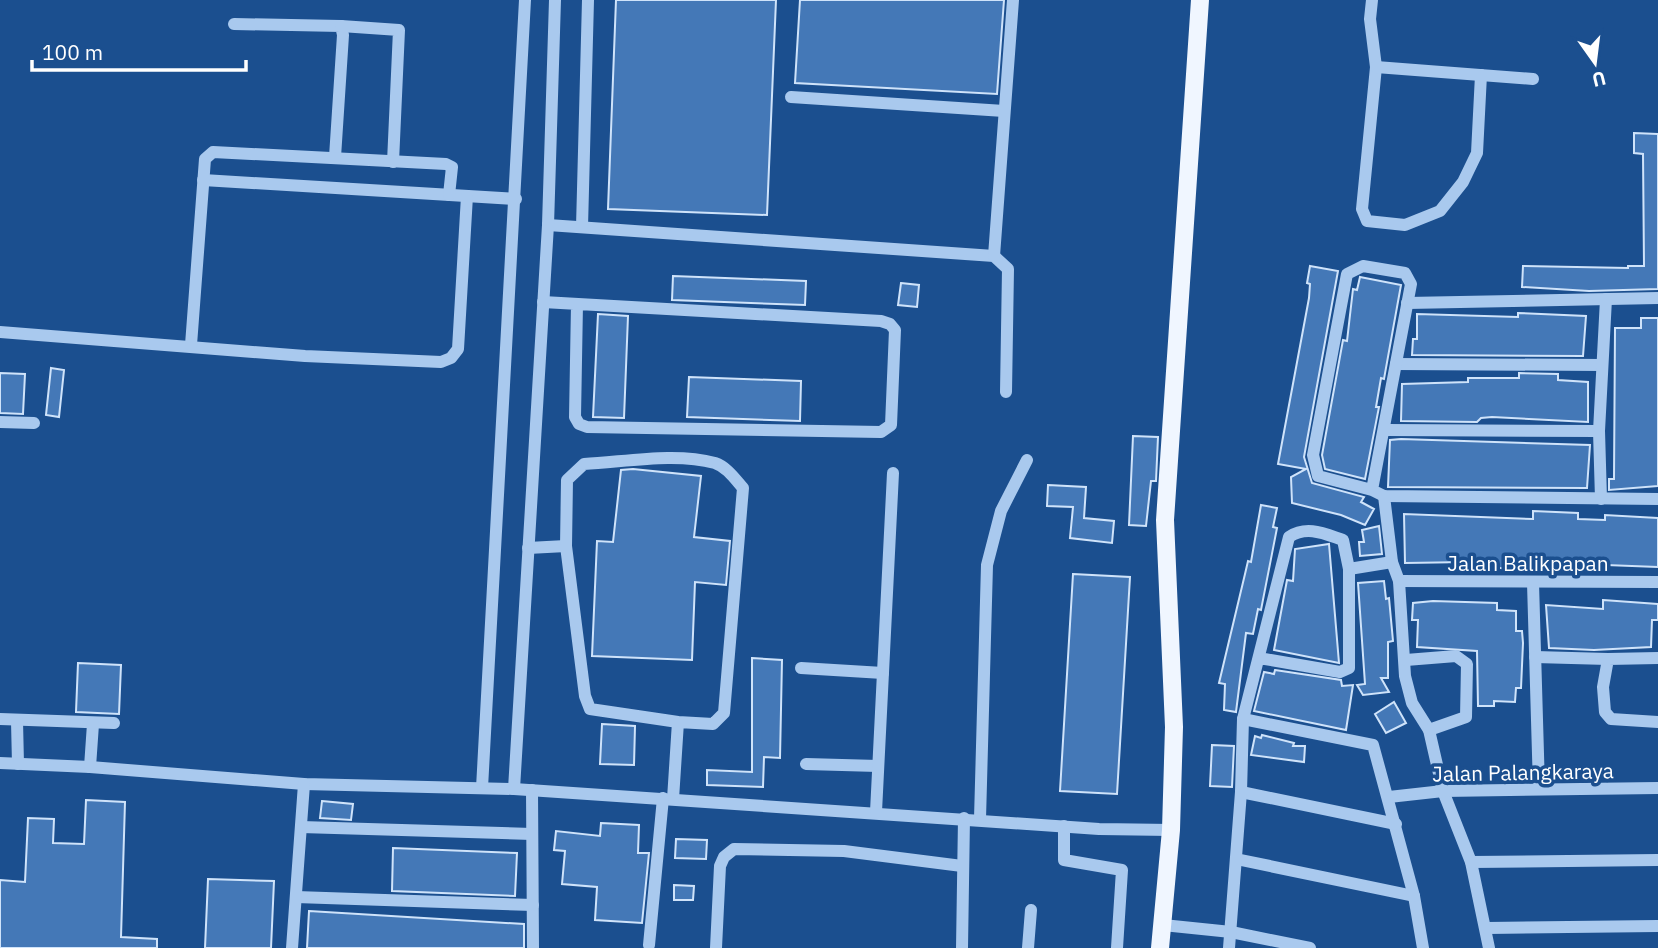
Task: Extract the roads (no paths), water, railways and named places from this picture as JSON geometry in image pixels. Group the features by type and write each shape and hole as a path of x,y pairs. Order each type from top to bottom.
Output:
{"main road":[{"path":"1160,948 1171,830 1174,727 1165,520 1200,0"}],"street":[{"path":"482,788 525,0"},
{"path":"514,789 548,225 555,0"},
{"path":"582,227 587,0"},
{"path":"994,256 1013,0"},
{"path":"1372,0 1370,19 1376,67 1363,216 1367,221 1405,225 1440,211 1463,182 1477,153 1481,75"},
{"path":"234,24 400,30 393,162"},
{"path":"335,158 344,35 341,26"},
{"path":"1376,67 1533,79"},
{"path":"791,97 1004,111"},
{"path":"191,345 205,159 213,152 450,164 449,195"},
{"path":"203,180 516,199"},
{"path":"0,332 305,356 441,362 452,358 458,349 467,197"},
{"path":"548,225 994,256 1008,269 1006,392"},
{"path":"1372,490 1386,430 1411,284 1405,273 1363,266 1347,274 1313,461 1318,475 1384,496 1658,499"},
{"path":"1407,303 1658,298"},
{"path":"1601,499 1599,431 1606,299"},
{"path":"543,302 577,304 890,324 895,330 891,425 881,432 587,427 579,424 575,417 577,304"},
{"path":"1396,364 1602,365"},
{"path":"0,422 34,423"},
{"path":"1386,430 1599,431"},
{"path":"678,459 716,463 731,473 743,488 724,713 713,724 678,722 590,709 585,696 566,546 567,480 584,464 678,459"},
{"path":"980,819 987,565 1001,511 1027,460"},
{"path":"876,812 893,473"},
{"path":"1384,496 1392,562 1399,581 1405,676 1412,703 1429,730 1443,791 1471,862 1487,928 1489,948"},
{"path":"1229,948 1241,792 1243,719 1289,537 1301,531 1315,530 1343,540 1349,569 1349,668 1346,671 1259,658"},
{"path":"528,548 566,546"},
{"path":"1349,569 1392,562"},
{"name":"Jalan Balikpapan","path":"1399,581 1658,582"},
{"path":"1533,583 1539,788"},
{"path":"1406,660 1456,656 1467,664 1466,717 1429,730"},
{"path":"1535,657 1658,658"},
{"path":"1608,659 1603,687 1605,712 1618,721 1658,722"},
{"path":"801,668 883,673"},
{"path":"0,719 114,723"},
{"path":"1243,719 1373,745 1415,895 1423,948"},
{"path":"17,721 18,764"},
{"path":"649,945 678,722"},
{"path":"90,767 93,724"},
{"path":"0,763 304,783 514,789 1064,826 1171,830"},
{"path":"806,764 878,766"},
{"path":"292,948 304,783"},
{"name":"Jalan Palangkaraya","path":"1389,797 1443,791 1658,788"},
{"path":"531,790 533,948"},
{"path":"1241,792 1396,824"},
{"path":"962,948 964,818"},
{"path":"1064,826 1064,860 1122,870 1117,948"},
{"path":"301,827 532,834"},
{"path":"716,948 720,866 723,857 734,849 844,851 962,866"},
{"path":"1236,859 1415,895"},
{"path":"1471,862 1658,860"},
{"path":"296,897 533,905"},
{"path":"1028,948 1031,910"},
{"path":"1163,925 1231,932 1310,948"},
{"path":"1487,928 1658,926"}]}
